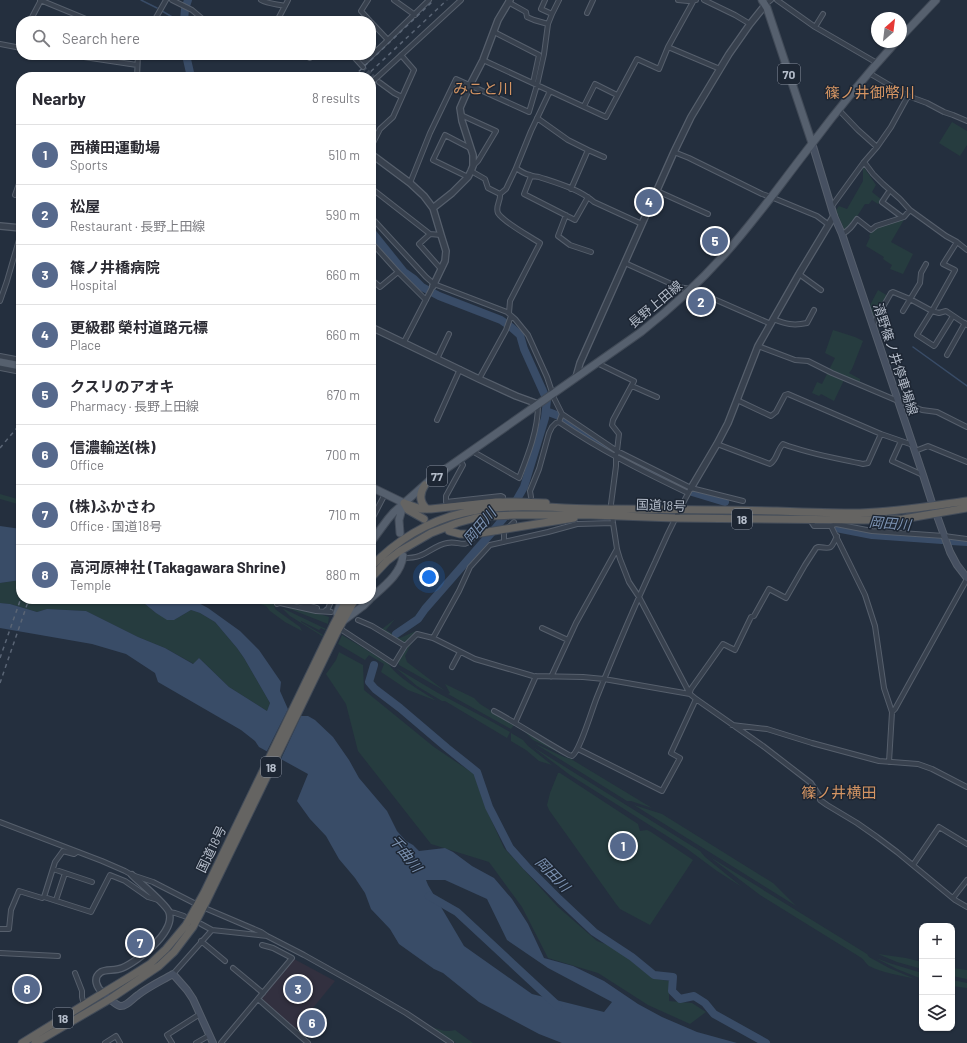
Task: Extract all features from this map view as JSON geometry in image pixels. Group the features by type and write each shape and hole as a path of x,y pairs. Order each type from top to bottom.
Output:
{"highway":[{"path":"425,485 420,497 422,504 427,509"},
{"name":"国道18号","path":"376,573 387,561 400,551 431,533 457,522 475,518 492,516 515,518 592,515 612,512 679,509 860,513 901,510 967,501"},
{"path":"376,562 383,554 424,527 444,518 482,509 501,502"},
{"path":"404,503 421,509 427,509 501,502 526,502"},
{"name":"国道18号","path":"526,502 549,503 586,509 675,518 903,519 967,508"},
{"path":"404,503 408,510 424,519"},
{"path":"449,531 465,534 506,530 592,515"},
{"name":"国道18号","path":"39,1042 159,966 174,952 193,927 202,904 336,627 345,604"},
{"name":"国道18号","path":"336,627 352,604"},
{"name":"国道18号","path":"22,1043 150,964 166,949 202,904"},
{"path":"16,1043 35,1031 41,1032"}],"main road":[{"path":"907,30 936,0"},
{"name":"70","path":"766,1 812,143"},
{"name":"長野上田線","path":"404,503 425,485 472,451 641,332 691,289 726,253 751,223 838,109 891,48"},
{"name":"清野篠ノ井停車場線","path":"812,143 834,216 842,234 873,324 933,506 950,552 957,565 967,578"},
{"path":"0,362 16,365"},
{"path":"376,490 404,503 399,520 400,534"},
{"name":"77","path":"376,535 388,519 404,503"},
{"path":"376,594 397,573 401,566 403,557"},
{"path":"336,627 341,604"},
{"path":"336,627 365,604"},
{"path":"103,993 116,1004 123,1006 140,993 173,974 193,999 213,1043"}],"street":[{"path":"33,16 41,0 79,16"},
{"path":"157,16 166,0"},
{"path":"172,0 180,2 199,16"},
{"path":"261,0 266,3 285,6"},
{"path":"281,16 288,0"},
{"path":"365,16 361,12 368,0"},
{"path":"394,0 414,15"},
{"path":"376,51 429,0"},
{"path":"376,78 462,0"},
{"path":"545,0 541,9 552,14"},
{"path":"410,183 430,133 456,79 528,112 544,54 548,24 558,0"},
{"path":"587,12 593,0"},
{"path":"483,60 606,117 637,59 659,69 668,47 695,0 678,0"},
{"path":"704,0 736,15 750,24"},
{"path":"777,0 815,27 877,63"},
{"path":"500,194 488,188 485,179 472,168 472,155 466,137 460,108 483,60 498,20 509,1 526,12 527,17 548,24"},
{"path":"576,377 580,363 674,152 692,117 720,70 766,1"},
{"path":"815,27 823,14"},
{"path":"376,27 388,40"},
{"path":"494,32 539,55 535,84"},
{"path":"0,44 16,47"},
{"path":"668,47 720,70"},
{"path":"377,134 380,129 393,117 414,70 401,55"},
{"path":"104,60 137,65"},
{"path":"136,72 138,60"},
{"path":"357,60 363,67"},
{"path":"869,73 908,96 967,121"},
{"path":"379,82 394,94 402,97"},
{"path":"584,106 595,84 617,95"},
{"path":"500,194 506,189 531,130 550,91"},
{"path":"832,206 891,127 908,96"},
{"path":"838,109 877,147"},
{"path":"433,208 452,193 468,177 472,168 478,161 496,131 461,115"},
{"path":"537,118 568,140 604,158"},
{"path":"468,177 433,160 445,135 470,148"},
{"path":"571,189 588,150"},
{"path":"674,152 762,194 817,216 829,225"},
{"path":"376,158 410,183 424,196 433,208 446,251 445,261 404,342"},
{"path":"864,162 873,174 910,210 967,250"},
{"path":"516,168 531,176 549,180 571,189 588,197 594,202 642,224"},
{"path":"531,176 524,194 575,220 588,197"},
{"path":"656,191 708,214"},
{"path":"376,192 430,234 441,235"},
{"path":"888,193 882,202 902,217"},
{"path":"479,379 506,330 510,314 510,301 540,243 506,221 498,213 497,206 501,199 500,194"},
{"path":"842,234 852,226 857,219 870,230 876,226 904,217 910,210"},
{"path":"566,215 558,236 570,245 591,252"},
{"path":"494,711 569,755 572,756 578,749 604,679 679,509 728,423 758,346 834,216"},
{"path":"376,222 433,285 507,312 515,319 528,335 553,394 561,418 576,434 689,491 743,501"},
{"path":"0,226 16,228"},
{"path":"430,234 419,244 441,269"},
{"path":"953,316 934,346 917,335 954,270 942,264 957,242"},
{"path":"376,248 398,272 427,298"},
{"path":"0,301 16,250"},
{"path":"625,263 678,286 691,289 772,322 786,324 807,323 814,310"},
{"path":"903,311 920,283 926,264"},
{"path":"376,283 380,287 398,272"},
{"path":"799,274 821,290"},
{"path":"873,324 893,292 932,311 946,311 966,324 946,355"},
{"path":"376,329 479,379 516,396 538,404 536,423 529,451 519,478 472,451"},
{"path":"437,358 449,334"},
{"path":"758,346 795,360 808,361 832,373 898,401 922,410 937,412 967,427"},
{"path":"0,356 16,359"},
{"path":"597,363 634,381 613,420 612,425 619,434 612,512 617,549 626,574 690,694 763,746 810,783 819,795 820,800 862,826 897,852 955,900 967,907"},
{"path":"0,368 16,371"},
{"path":"438,420 460,369"},
{"path":"632,386 657,397"},
{"path":"736,400 771,416 776,412 785,396 788,394 881,434 901,441 914,448 928,446 967,462"},
{"path":"561,418 617,454"},
{"path":"526,502 539,469 549,433 552,427 561,418"},
{"path":"717,444 770,464 774,462 783,444 820,456 863,464 868,463 881,434"},
{"path":"901,441 892,461 923,475"},
{"path":"460,460 463,465 446,496 446,502 501,496 501,502"},
{"path":"376,511 385,494"},
{"path":"504,542 506,530 515,518"},
{"path":"810,519 814,526 831,526 836,524 872,531 967,539"},
{"path":"479,532 485,522"},
{"path":"433,638 459,591 470,567 490,545 577,524 613,523"},
{"path":"831,526 865,595 875,626 884,688 892,712 889,762"},
{"path":"690,694 691,689 723,644 735,650 752,617 769,589 786,598 816,548 831,547 837,536"},
{"path":"403,557 413,558 449,542 468,544 472,539"},
{"path":"551,677 592,592 617,549"},
{"path":"892,712 967,578"},
{"path":"284,604 316,611 329,611"},
{"path":"301,604 329,611"},
{"path":"329,611 331,604"},
{"path":"358,620 372,626 405,646"},
{"path":"336,627 394,664 405,646 417,634 433,638 475,659 533,676 604,679 690,694"},
{"path":"542,628 568,640"},
{"path":"452,667 460,652"},
{"path":"515,723 536,676"},
{"path":"578,749 662,791 680,758 671,753 696,699"},
{"path":"732,724 767,729 879,762 918,764 967,787"},
{"path":"0,822 126,871 132,875 169,912 166,929 162,936 150,949 124,968 100,972 96,982 99,990 103,993"},
{"path":"913,866 939,827 967,844"},
{"path":"44,897 53,869 63,851 74,854 78,852"},
{"path":"53,869 92,882"},
{"path":"56,900 65,873"},
{"path":"0,929 9,929 11,910 19,891 42,898 44,897 56,900 90,912 110,875 125,881 148,897 158,900"},
{"path":"132,875 153,882 261,932 406,1013 451,1043"},
{"path":"953,898 967,880"},
{"path":"169,912 184,916"},
{"path":"201,924 212,930 267,936"},
{"path":"173,974 212,930"},
{"path":"201,941 225,961"},
{"path":"221,1043 292,958 273,948 262,945"},
{"path":"0,953 58,956"},
{"path":"233,968 263,992"},
{"path":"75,973 82,991 84,1005"},
{"path":"258,999 308,1043"},
{"path":"172,1043 167,1035 200,1014"},
{"path":"196,1043 210,1035"},
{"path":"105,1043 116,1036 120,1043"}],"shaded area":[{"path":"294,959 335,981 295,1030 262,1002 261,997"}],"green space":[{"path":"952,122 967,131 967,145 960,156 939,143"},
{"path":"863,166 876,185 872,192 882,200 878,204 872,200 869,204 865,204 845,231 836,210 839,206 847,209 863,181"},
{"path":"905,218 891,242 913,254 903,274 890,269 892,265 883,259 884,257 866,246 870,237 869,236 875,228"},
{"path":"878,290 888,296 874,320 869,307"},
{"path":"833,330 863,341 849,373 860,379 860,383 845,378 834,401 821,394 819,396 812,393 817,382 822,384 835,358 825,353"},
{"path":"0,494 16,499 16,504 0,499"},
{"path":"16,581 16,604 145,604 156,613 174,620 191,610 200,613 215,622 244,658 270,703 267,711 229,687 199,658 194,664 165,648 138,637 86,611 47,609 37,612 10,604 0,603 0,583"},
{"path":"261,604 274,604 275,609 300,627 302,631 285,622 270,611 266,606"},
{"path":"285,607 329,617 328,624"},
{"path":"282,608 326,629 321,628 319,630 301,621 323,635 322,636 290,616"},
{"path":"395,619 386,630 400,638 416,631 405,643 402,643 382,629"},
{"path":"342,635 388,663 403,679 437,701 408,690 381,672 384,664 369,655 365,660 338,644"},
{"path":"413,640 405,656 407,662 445,691 399,665 398,661"},
{"path":"339,652 363,665 364,690 434,747 474,774 484,804 504,848 558,907 597,941 608,945 625,956 652,978 669,981 669,1001 692,1003 706,1012 690,1024 648,1005 598,973 548,958 522,907 489,862 431,844 358,751 346,704 326,674 336,660"},
{"path":"396,668 438,693 510,732 507,738 417,686"},
{"path":"445,684 474,698 480,704 514,725 511,729 448,694 450,693"},
{"path":"519,726 564,755 533,740"},
{"path":"511,733 523,740 528,746 552,765 539,761 526,750 511,741"},
{"path":"534,743 571,759 652,808 627,801"},
{"path":"533,747 700,851 705,857 742,887 686,848 570,775"},
{"path":"558,773 638,824 640,831 647,830 651,832 693,860 650,925 620,909 549,810 547,805"},
{"path":"634,805 662,814 773,883 796,906"},
{"path":"710,857 867,954 869,957 889,968 915,979 869,966 861,958 760,895"},
{"path":"878,954 919,961 919,968 897,962"},
{"path":"876,958 919,972 919,978 897,969"},
{"path":"955,968 967,970 967,979 955,977"},
{"path":"955,981 967,983 967,988 955,986"},
{"path":"431,1027 446,1031 455,1030 473,1043 456,1043"}],"water":[{"path":"0,526 16,528 16,581 0,583"},
{"path":"0,603 10,604 37,612 47,609 86,611 138,637 165,648 193,664 199,658 229,687 267,711 270,703 244,658 215,622 200,613 191,610 174,620 167,620 145,604 200,604 240,631 259,650 281,682 280,691 291,716 308,716 315,720 333,737 359,778 387,811 397,831 406,841 419,851 445,848 472,866 494,878 512,899 528,924 544,958 573,966 604,981 638,1004 662,1017 697,1032 737,1043 562,1043 539,1034 479,1002 443,973 434,969 399,944 390,929 371,909 365,893 355,878 339,859 326,836 310,819 297,801 308,774 259,747 255,741 241,730 158,682 155,673 126,654 92,644 0,628","holes":["426,880 445,880 487,899 507,940 548,968 612,1002 604,1012 532,994 464,946"]}],"pier":[{"path":"289,707 292,714 302,714 280,761 266,753"}],"waterway":[{"path":"141,0 157,8"},
{"name":"岡田川","path":"184,16 188,0"},
{"path":"162,11 171,16"},
{"name":"岡田川","path":"187,60 190,72"},
{"name":"岡田川","path":"376,237 404,272 422,287 439,296 501,320 520,335 524,349 547,400 545,418 524,487 512,508 418,619 396,634"},
{"path":"913,347 967,386"},
{"name":"岡田川","path":"546,411 559,416 582,434 613,452 673,483 692,492 725,502"},
{"name":"岡田川","path":"836,528 872,535 942,540"},
{"name":"岡田川","path":"951,541 967,542"},
{"name":"岡田川","path":"374,665 369,682 375,689 477,772 489,807 510,848 559,899 594,932 632,957 654,975 673,977 672,991 680,999 694,996 705,1003 714,1014 766,1043"},
{"name":"千曲川","path":"429,896 457,912 558,1006"}],"tunnel":[{"path":"363,67 368,72"},
{"path":"376,79 379,82"}],"railway":[{"path":"376,55 434,0"},
{"path":"370,72 447,0"},
{"path":"358,72 371,60"},
{"path":"0,448 16,429"},
{"path":"0,658 19,604"},
{"path":"0,683 27,604"}],"place":[{"name":"更級郡 榮村道路元標","path":"649,202"},
{"name":"クスリのアオキ","path":"715,241"},
{"name":"松屋","path":"701,302"},
{"name":"西横田運動場","path":"623,846"},
{"name":"(株)ふかさわ","path":"140,943"},
{"name":"高河原神社 (Takagawara Shrine)","path":"27,989"},
{"name":"篠ノ井橋病院","path":"298,989"},
{"name":"信濃輸送(株)","path":"312,1023"}],"district":[{"name":"みこと川","path":"483,88"},
{"name":"篠ノ井御幣川","path":"870,92"},
{"name":"篠ノ井横田","path":"839,792"}]}
